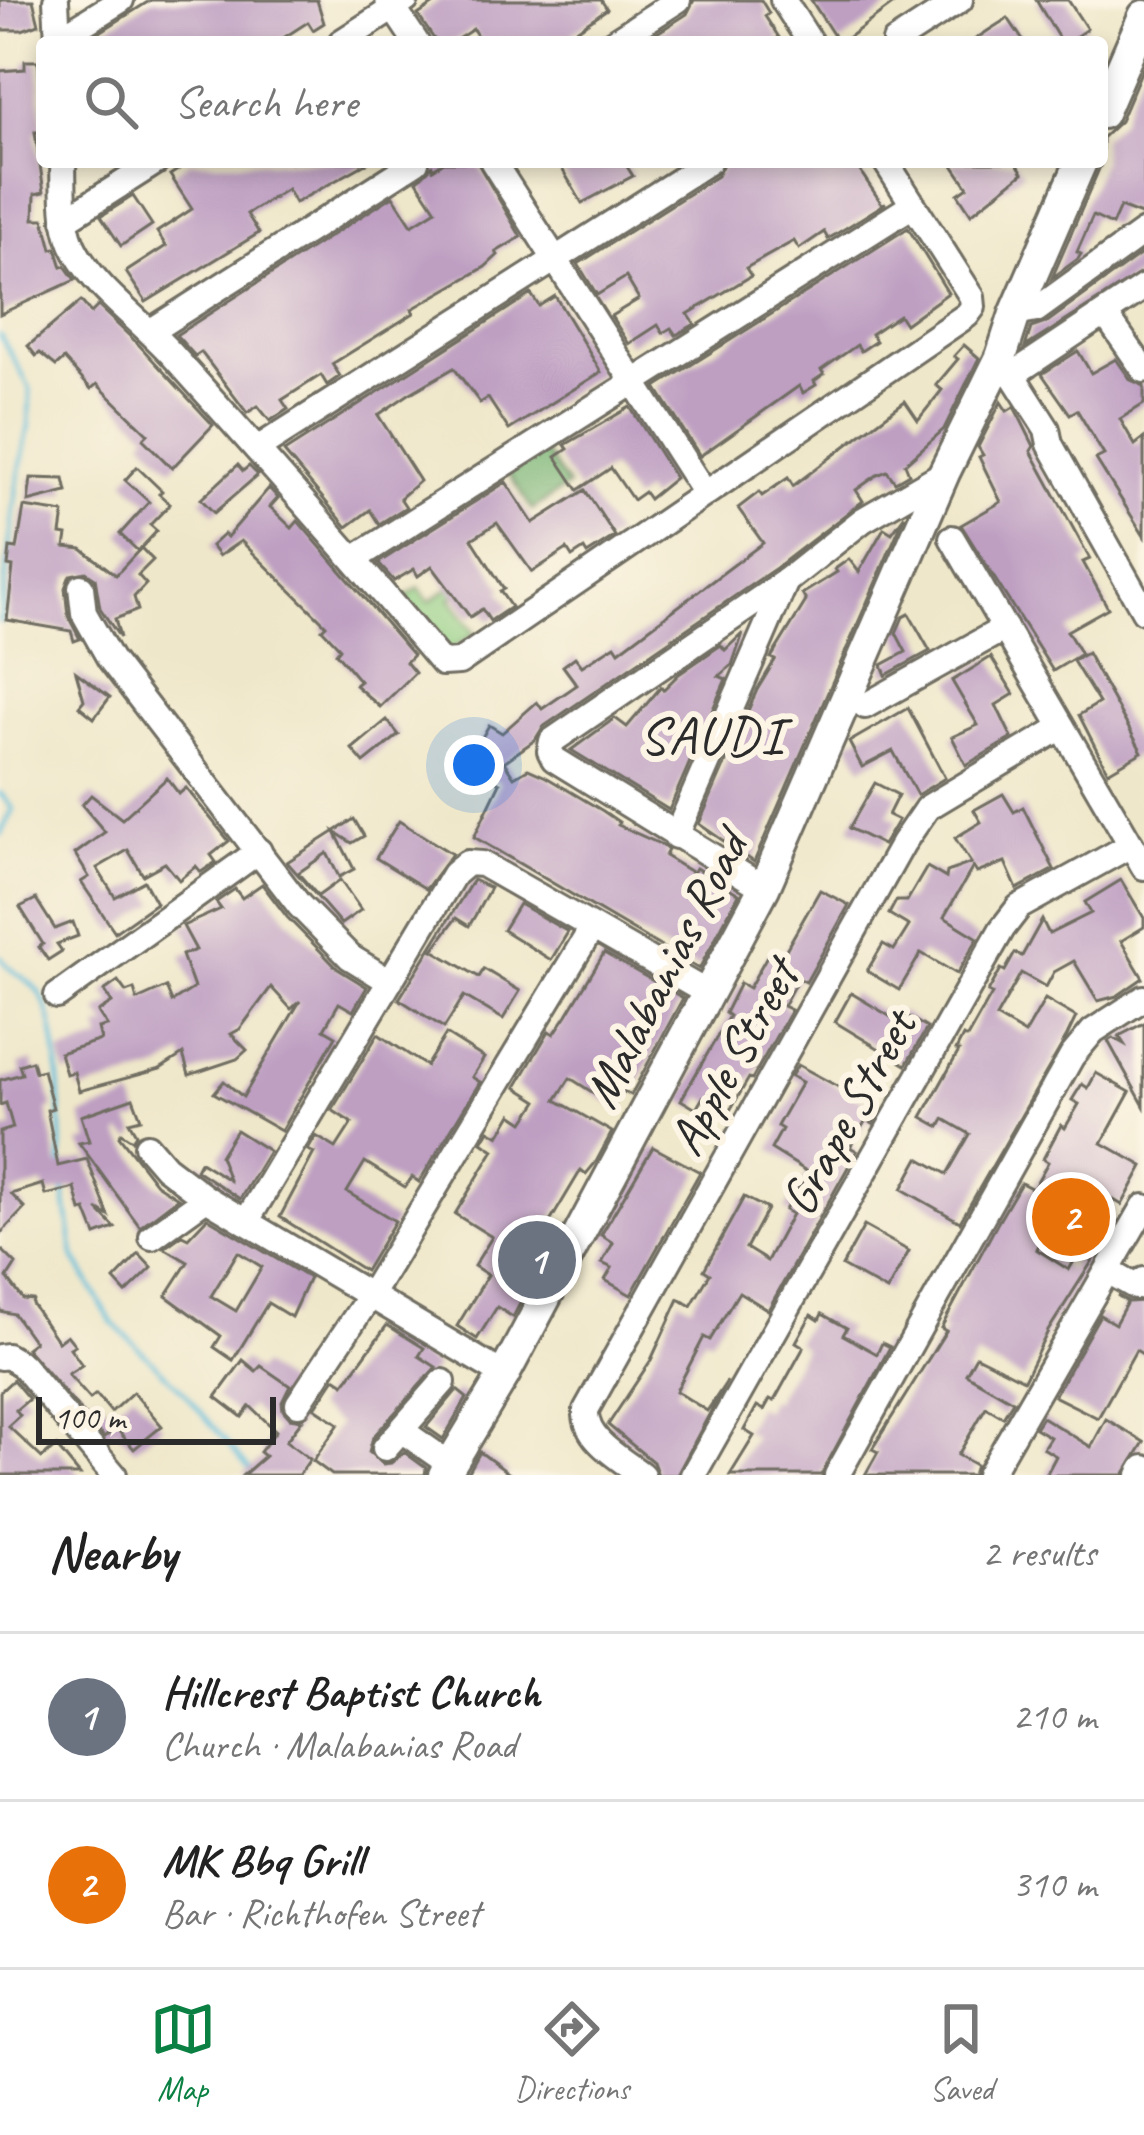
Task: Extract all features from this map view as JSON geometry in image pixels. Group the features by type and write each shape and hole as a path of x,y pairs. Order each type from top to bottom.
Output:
{"main road":[{"path":"1108,100 1144,19"},
{"name":"Malabanias Road","path":"448,1470 504,1375 764,888 944,473 1006,366 1015,314 1078,168"}],"street":[{"path":"56,0 58,36"},
{"path":"66,36 121,0"},
{"path":"622,36 678,0"},
{"path":"783,0 806,36"},
{"path":"904,36 960,0"},
{"path":"349,36 396,3 413,36"},
{"path":"63,168 65,220 75,250 101,284 152,331 442,663 451,664 967,315 973,307 971,298 890,168"},
{"path":"65,220 147,168"},
{"path":"152,331 407,168"},
{"path":"497,168 704,492"},
{"path":"257,449 699,168"},
{"path":"354,560 913,205"},
{"path":"1015,314 1030,313 1048,303 1144,232"},
{"path":"1142,596 1061,434 1047,429 1006,366 1106,315 1144,287"},
{"path":"1106,315 1144,370"},
{"path":"764,888 554,759 552,741 786,581 863,520 944,473"},
{"path":"952,538 1137,856"},
{"path":"676,836 786,581"},
{"path":"81,586 84,613 110,659 324,935 389,981"},
{"path":"865,706 1005,628"},
{"name":"Apple Street","path":"642,1475 591,1434 586,1410 892,864 927,808 1063,728"},
{"path":"57,996 259,850"},
{"name":"Grape Street","path":"693,1475 1002,929 1019,908 1137,856"},
{"path":"246,1222 454,874 466,862 482,864 709,994"},
{"path":"298,1404 371,1294 592,928"},
{"path":"837,1475 1072,1056 1093,1031 1144,998"},
{"path":"147,1146 165,1167 206,1198 504,1375"},
{"path":"152,1238 206,1198"},
{"path":"989,1475 1108,1271 1136,1242 1144,1207"},
{"path":"1108,1271 1136,1287 1144,1280"},
{"path":"3,1356 22,1365 114,1475"},
{"path":"443,1382 393,1439 448,1470"}],"green space":[{"path":"540,445 568,486 532,510 505,469"},
{"path":"459,581 464,588 450,598 475,633 446,653 404,598 419,588 429,602"}],"building":[{"path":"0,0 33,0 39,24 0,30"},
{"path":"151,0 317,0 324,23 313,30 308,22 286,36 94,36"},
{"path":"440,0 601,0 607,9 574,36 477,36 473,29 462,36 432,36 418,15"},
{"path":"694,0 761,0 778,36 652,36 687,14"},
{"path":"811,0 899,0 850,36 834,36"},
{"path":"1036,0 1068,0 1087,29 1077,36 1057,36"},
{"path":"1008,18 1020,36 980,36"},
{"path":"25,61 36,61 36,168 40,168 44,192 35,194 34,219 44,219 52,249 56,248 62,267 75,280 0,314 0,71 25,69"},
{"path":"1144,65 1144,216 1120,207 1112,225 1093,216 1078,259 1052,278 1099,168 1108,168 1108,132 1120,121"},
{"path":"181,168 358,168 295,203 287,189 247,214 259,233 146,302 126,272 166,246 157,232 192,209 170,175"},
{"path":"481,168 521,237 496,252 485,267 412,309 414,313 332,364 340,376 327,385 321,375 282,400 288,409 270,421 258,406 247,413 201,352 195,356 176,335 393,196 412,225 436,210 417,181 433,169"},
{"path":"562,168 628,168 633,176 582,203"},
{"path":"721,168 858,168 882,204 886,203 828,239 824,232 799,249 794,241 746,268 751,276 688,314 695,324 676,335 671,328 663,333 658,325 629,344 611,316 639,299 626,277 597,295 578,264 717,176"},
{"path":"955,168 1020,168 1023,173 971,214 958,194 968,187"},
{"path":"133,196 152,225 121,246 101,216"},
{"path":"908,228 948,293 905,324 899,315 871,334 876,341 861,351 857,345 821,370 824,374 814,381 816,385 803,393 799,386 700,456 656,387"},
{"path":"1144,252 1144,271 1025,347 1031,328 1046,323"},
{"path":"531,294 539,306 555,296 601,372 509,430 488,398 480,403 454,368 409,394 378,415 420,481 400,498 406,507 379,524 370,510 347,527 284,452"},
{"path":"81,301 91,313 98,306 213,425 172,468 143,439 148,434 97,384 91,389 64,359 56,366 28,346"},
{"path":"964,345 979,358 944,429 905,464 909,474 895,482 887,471 877,475 856,490 863,501 776,568 543,727 535,740 504,762 514,777 528,769 546,777 618,825 662,845 668,850 665,856 693,873 696,868 739,894 699,969 474,837 500,783 478,770 472,781 453,770 467,746 475,750 489,725 502,733 537,702 542,709 577,685 563,666 575,657 582,666 615,645 619,651 763,543 738,508 759,492 762,496 788,478 793,486 905,401 918,420 942,390 936,385"},
{"path":"1078,351 1091,373 1116,359 1131,380 1144,386 1144,404 1120,419 1135,445 1144,438 1144,536 1096,459 1104,455 1077,410 1070,414 1042,374"},
{"path":"1001,402 1007,411 1014,407 1020,418 1034,446 1031,451 1090,559 1083,562 1108,608 1067,631 1081,654 1053,671 961,525 1001,502 978,447"},
{"path":"630,407 675,478 649,499 644,492 633,500 611,468 578,490 556,457 568,449 565,445"},
{"path":"238,465 243,471 249,466 258,475 214,513 201,499"},
{"path":"137,467 170,504 150,525 157,531 138,551 120,534 149,502 125,480"},
{"path":"31,478 64,479 67,492 28,502"},
{"path":"506,482 533,523 585,490 615,536 587,554 584,549 572,557 567,549 532,572 497,523 472,539 511,607 490,621 482,609 470,617 432,566 418,576 414,569 394,581 378,563"},
{"path":"269,488 278,498 270,507 292,528 298,521 413,655 406,662 415,673 380,707 355,685 360,681 336,653 340,648 322,629 326,625 241,541 219,556 211,546 224,534 227,537"},
{"path":"24,507 64,513 61,534 67,535 65,547 82,549 116,575 141,548 153,560 138,575 146,584 134,597 138,610 115,619 120,638 100,608 95,578 86,572 70,575 65,588 68,616 80,639 74,641 71,631 7,620 13,567 8,566 10,548 17,549"},
{"path":"905,515 754,862 699,824 757,690 806,601 802,594 849,559 859,572 884,528 892,533"},
{"path":"909,614 930,651 886,675 882,665 906,652 896,633"},
{"path":"743,633 732,665 719,676 726,679 669,810 571,750 615,718 627,727 661,687 663,690 721,645 725,650"},
{"path":"1087,653 1142,752 1108,772 1079,715 1099,703 1073,661"},
{"path":"991,657 1014,694 996,705 1012,738 966,765 952,737 978,725 952,681"},
{"path":"76,672 110,697 94,718 79,706 84,700"},
{"path":"908,708 945,778 917,795 893,751 862,767 849,742"},
{"path":"387,720 399,735 364,763 352,749"},
{"path":"167,778 179,794 186,788 229,841 211,855 216,862 201,872 196,866 179,880 165,863 143,875 128,850 97,868 115,897 144,881 156,903 115,932 81,882 89,877 75,854 105,832 82,805 91,795 122,819"},
{"path":"875,783 898,795 888,815 898,820 883,845 849,828"},
{"path":"1003,794 1014,812 1023,807 1054,869 1017,889 1005,862 977,873 973,867 944,917 978,938 957,974 921,953 899,990 867,971 883,944 894,950 909,926 889,914 896,901 907,901 927,867 946,878 947,872 971,863 955,838 981,822 974,810"},
{"path":"354,819 364,836 352,843 335,832 354,869 339,877 327,853 298,873 318,896 340,880 361,910 341,924 287,862"},
{"path":"399,821 452,854 426,889 376,858"},
{"path":"473,880 490,888 476,914 469,926 456,918 433,950 479,977 484,969 520,991 503,1019 464,996 444,1028 399,999"},
{"path":"1121,880 1144,918 1144,927 1121,941 1143,978 1117,996 1098,1001 1074,961 1054,972 1046,987 1021,973 996,1017 1025,1034 1045,999 1076,1017 1067,1036 960,1222 902,1189 919,1158 947,1174 970,1134 944,1119 940,1127 922,1117 963,1036 967,1038 992,994 988,992 1001,969 1005,971 1015,953 1022,956 1042,920 1049,934 1091,913 1085,902"},
{"path":"262,884 338,969 367,987 353,1011 339,1003 324,1029 336,1036 281,1131 214,1093 224,1081 243,1097 300,1001 291,1009 271,987 240,1029 231,1034 247,1050 237,1059 189,1075 183,1054 160,1069 79,1091 74,1072 66,1074 60,1053 101,1040 98,1028 107,1026 98,1012 112,1003 104,991 118,981 126,992 134,989 137,1000 166,987 172,1002 194,988 182,955 196,950 183,926 221,909 216,902 235,889 242,898"},
{"path":"820,890 849,905 806,982 798,978 783,1006 791,1010 752,1079 729,1112 703,1097 696,1109 681,1100 729,1016 725,1013 740,983 749,988 768,954 780,960"},
{"path":"36,899 55,929 73,922 78,936 57,944 62,951 48,960 20,907"},
{"path":"519,904 568,932 551,960 503,930"},
{"path":"604,953 683,998 631,1095 624,1091 614,1106 570,1078 556,1100 612,1132 596,1162 586,1174 581,1170 550,1222 560,1228 513,1317 497,1307 477,1339 457,1326 488,1275 474,1266 492,1237 455,1214 494,1150 482,1142 489,1130 499,1136 512,1114 524,1122 538,1101 516,1087"},
{"path":"851,993 896,1020 901,1012 927,1028 906,1065 835,1022"},
{"path":"1144,1023 1144,1106 1108,1041 1113,1038 1124,1044 1119,1036"},
{"path":"378,1034 426,1066 446,1034 484,1058 472,1077 480,1082 419,1182 412,1177 405,1187 365,1162 347,1192 395,1221 365,1271 280,1217 314,1153 308,1150 316,1136 336,1148 352,1123 332,1110"},
{"path":"32,1061 35,1072 43,1070 53,1108 47,1110 58,1166 87,1159 109,1216 97,1209 115,1228 96,1235 86,1210 81,1211 75,1188 46,1195 43,1184 11,1194 25,1208 0,1234 0,1132 13,1128 6,1103 0,1105 0,1080 22,1074 19,1065"},
{"path":"798,1065 881,1110 873,1124 866,1120 850,1147 857,1151 768,1310 739,1292 710,1340 704,1337 676,1391 707,1411 727,1381 677,1475 658,1475 653,1462 608,1425 651,1360 679,1299 691,1306 710,1274 704,1270 744,1197 767,1209 746,1248 767,1261 792,1214 785,1210 808,1172 771,1149 782,1129 777,1126 802,1082 791,1076"},
{"path":"1096,1073 1130,1092 1102,1143 1143,1166 1122,1205 1114,1200 1097,1228 1104,1232 1092,1251 1049,1224 1036,1249 1069,1270 1079,1252 1093,1260 1048,1331 1024,1380 976,1356 966,1374 1013,1401 1003,1417 986,1407 958,1455 976,1465 973,1475 865,1475 878,1452 872,1449 946,1331 941,1328 997,1224 1021,1183 1033,1189 1061,1125 1065,1128 1079,1104 1072,1100 1082,1084 1088,1088"},
{"path":"133,1098 141,1119 129,1122 136,1134 132,1140 119,1136 156,1184 178,1198 140,1227 79,1143 89,1141 81,1116"},
{"path":"236,1130 269,1151 240,1199 196,1170 200,1162 229,1180 220,1156"},
{"path":"653,1147 700,1172 631,1295 605,1280 612,1268 602,1263 613,1243 601,1235"},
{"path":"207,1218 309,1278 291,1317 268,1303 233,1360 214,1347 221,1336 166,1296 188,1262 164,1248 182,1235 188,1238","holes":["238,1252 262,1267 236,1311 211,1296"]},
{"path":"864,1226 909,1251 887,1291 842,1266"},
{"path":"0,1248 16,1264 7,1278 23,1299 33,1300 58,1342 67,1335 75,1345 70,1348 82,1365 68,1374 90,1399 96,1394 111,1412 133,1392 162,1426 134,1449 116,1428 104,1438 26,1348 34,1342 14,1314 0,1311"},
{"path":"139,1254 152,1268 126,1293 114,1280"},
{"path":"1117,1295 1129,1302 1144,1301 1144,1355 1136,1350 1098,1418 1054,1396 1100,1315 1115,1324 1127,1302"},
{"path":"822,1314 847,1328 843,1335 877,1354 882,1343 890,1347 821,1475 730,1475 754,1436 744,1430 757,1406 764,1410 770,1399 774,1401 804,1347 796,1342 811,1315 819,1320"},
{"path":"387,1325 424,1348 419,1356 436,1367 373,1437 369,1452 383,1464 404,1452 426,1468 425,1475 332,1475 313,1461 339,1424 315,1408 335,1378 344,1384"},
{"path":"243,1360 290,1386 283,1410 290,1418 302,1420 286,1441 310,1459 299,1475 243,1475 265,1456 260,1452 276,1431 250,1406 242,1417 216,1397"},
{"path":"13,1380 29,1399 8,1426 42,1458 56,1446 80,1475 0,1475 0,1392"},
{"path":"457,1390 467,1398 443,1439 426,1427"},
{"path":"1042,1417 1091,1447 1106,1419 1144,1442 1124,1475 1046,1475 1056,1456 1043,1448 1050,1437 1035,1428"},
{"path":"480,1452 511,1475 467,1475"}],"waterway":[{"path":"0,335 30,388 29,426 0,622"},
{"path":"0,793 13,809 0,835"},
{"path":"0,956 36,988 47,1010 59,1080 62,1171"},
{"path":"64,1189 74,1257 111,1321 184,1392 251,1471"}],"place":[{"name":"MK Bbq Grill","path":"1071,1217"},
{"name":"Hillcrest Baptist Church","path":"537,1260"}],"district":[{"name":"SAUDI","path":"712,734"}]}
